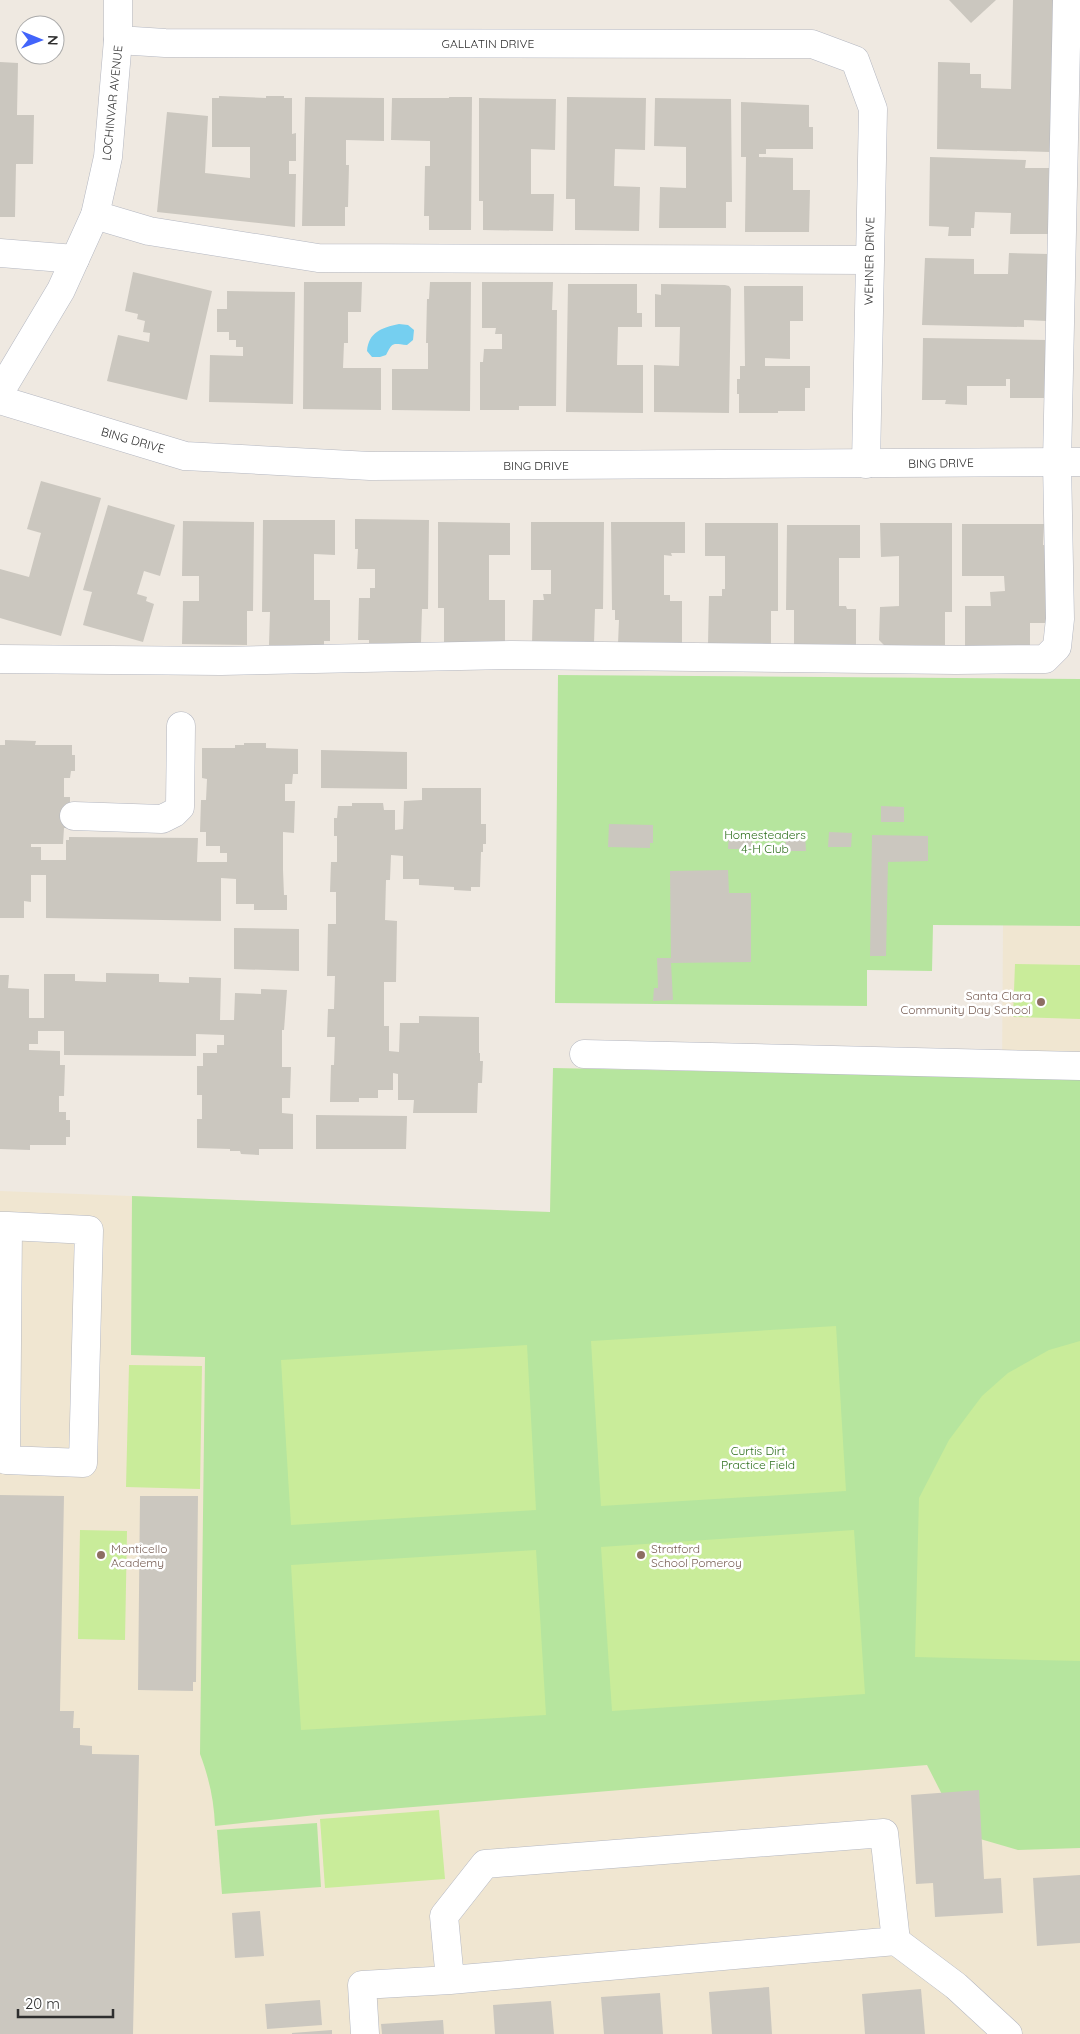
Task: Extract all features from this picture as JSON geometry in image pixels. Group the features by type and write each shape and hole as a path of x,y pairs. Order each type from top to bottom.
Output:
{"street":[{"name":"LOCHINVAR AVENUE","path":"0,392 62,290 95,215 108,157 118,40 118,0"},
{"path":"0,659 222,661 512,655 956,660 1045,659 1057,647 1069,462 1067,0"},
{"name":"GALLATIN DRIVE","path":"118,40 165,43 812,44 855,60"},
{"name":"WEHNER DRIVE","path":"855,60 873,109 866,464"},
{"path":"95,215 149,231 318,258 869,260"},
{"path":"0,253 75,259"},
{"name":"BING DRIVE","path":"0,400 185,456 370,466 1069,462"},
{"path":"74,816 162,819 174,813 180,807 180,726"},
{"path":"584,1054 1080,1066"},
{"path":"4,1226 88,1230 83,1463 6,1460 4,1226"},
{"path":"450,1980 444,1916 485,1864 884,1834 896,1941"},
{"path":"365,2034 362,1985 450,1980 896,1941 956,1986 1008,2034"}],"shaded area":[{"name":"Curtis Dirt Practice Field","path":"1003,925 1080,926 1080,2034 0,2034 0,1191 550,1212 553,1068 1002,1077"}],"green space":[{"name":"Homesteaders 4-H Club","path":"558,675 1080,679 1080,926 933,925 932,971 867,970 867,1006 555,1003"},
{"path":"1015,964 1080,965 1080,1019 1013,1017"},
{"name":"Curtis Dirt Practice Field","path":"553,1068 1080,1079 1080,1848 1018,1850 970,1836 952,1814 927,1765 316,1815 215,1826 210,1789 200,1754 205,1357 131,1355 132,1196 550,1212"},
{"path":"836,1326 846,1491 601,1506 591,1341"},
{"path":"1080,1341 1080,1661 915,1657 919,1498 949,1440 982,1396 1008,1373 1049,1350"},
{"path":"527,1345 536,1510 291,1525 281,1360"},
{"path":"129,1365 202,1366 200,1489 126,1487"},
{"path":"80,1530 127,1531 125,1640 78,1639"},
{"path":"854,1530 865,1694 612,1711 601,1547"},
{"path":"536,1550 546,1715 301,1730 291,1565"},
{"path":"439,1810 445,1879 325,1888 320,1819"},
{"path":"317,1823 321,1887 222,1894 217,1830"}],"water":[{"path":"399,324 408,325 414,330 413,340 407,345 394,344 386,355 372,357 367,351 373,335 381,329"}],"building":[{"path":"949,0 996,0 971,23"},
{"path":"1013,0 1053,0 1050,152 937,149 938,62 970,63 970,74 981,74 981,88 1011,89"},
{"path":"0,62 15,63 15,65 18,65 17,115 34,115 33,164 16,164 15,217 0,217"},
{"path":"219,96 266,98 266,96 284,96 284,98 292,98 292,134 296,133 296,161 289,161 289,174 296,174 295,227 157,212 167,112 208,116 205,173 250,178 250,147 212,147 212,98 219,98"},
{"path":"305,97 384,98 384,141 346,140 346,165 349,165 348,207 345,207 345,226 302,226"},
{"path":"472,97 471,230 429,230 429,216 424,216 425,166 430,166 430,141 391,140 392,98"},
{"path":"567,97 646,98 645,150 615,149 614,186 640,187 639,231 575,230 575,199 566,199"},
{"path":"479,98 556,99 555,150 531,149 531,194 554,194 553,231 483,230 483,201 479,201"},
{"path":"655,98 731,99 732,202 726,202 726,228 659,228 660,187 686,188 686,147 654,146"},
{"path":"741,102 809,105 809,127 813,127 813,149 766,149 766,154 759,154 759,157 793,158 793,190 810,190 809,232 745,232 746,157 741,157"},
{"path":"930,157 1026,160 1025,168 1049,168 1048,234 1010,234 1011,213 975,212 974,228 971,228 971,236 948,236 949,227 929,226"},
{"path":"1009,253 1048,254 1047,321 1024,320 1024,327 922,325 925,258 974,259 974,274 1008,274"},
{"path":"133,272 212,291 187,400 107,381 118,335 149,342 150,333 143,332 145,321 137,319 138,314 125,311"},
{"path":"304,282 362,282 361,312 348,312 348,343 344,343 343,368 381,368 381,410 303,409"},
{"path":"430,282 471,282 470,411 392,410 392,369 428,369 428,343 426,343 427,299 429,299"},
{"path":"482,282 553,282 552,310 557,310 556,406 519,406 519,410 480,410 480,362 483,362 484,349 502,349 502,334 495,334 496,328 482,328"},
{"path":"568,284 637,284 637,313 642,313 642,327 618,327 617,365 643,365 643,413 566,412"},
{"path":"661,284 725,285 731,289 729,413 654,412 654,365 679,366 680,327 655,327 655,294 661,295"},
{"path":"744,286 803,286 803,321 790,321 790,359 765,358 765,366 810,366 810,388 805,388 805,411 739,413 737,379 740,379 740,366 745,366"},
{"path":"227,291 295,292 293,404 209,402 210,355 243,356 243,347 236,347 236,340 229,340 229,332 217,332 217,309 227,309"},
{"path":"923,338 1049,340 1048,398 1010,398 1010,379 1006,379 1006,386 967,386 967,405 945,404 946,400 922,400"},
{"path":"41,481 101,498 61,636 0,618 0,569 29,577 41,533 27,529"},
{"path":"108,505 175,525 160,576 144,571 137,594 147,597 146,601 154,604 143,642 83,625 92,592 83,590"},
{"path":"355,519 429,520 428,609 422,609 421,643 369,643 369,640 358,640 359,598 370,598 370,588 375,588 375,569 357,569 358,549 355,549"},
{"path":"263,520 335,520 335,555 314,554 314,600 330,600 330,641 324,641 324,645 269,645 270,612 262,612"},
{"path":"183,521 254,522 253,611 247,611 247,645 182,644 183,601 199,601 199,576 182,576"},
{"path":"438,522 510,523 510,555 489,555 489,600 505,600 505,642 444,642 444,608 438,608"},
{"path":"531,522 604,522 603,609 595,609 594,644 532,644 533,600 544,600 543,594 551,594 551,570 531,570"},
{"path":"611,522 685,522 685,553 671,553 672,556 664,555 664,595 670,595 670,601 682,601 682,644 618,644 619,620 615,620 615,610 612,610"},
{"path":"705,523 778,523 778,611 771,611 771,644 708,644 709,596 722,596 722,589 725,589 725,556 705,556"},
{"path":"880,523 952,523 952,612 945,612 945,645 884,645 879,640 880,607 899,606 899,556 881,557"},
{"path":"962,524 1044,524 1043,545 1048,545 1048,623 1030,623 1030,651 965,651 965,606 991,606 990,592 1005,591 1004,576 962,576"},
{"path":"787,525 860,525 860,558 839,558 839,606 846,606 847,609 856,609 856,646 794,646 794,610 786,610"},
{"path":"5,740 36,741 35,745 72,745 72,755 75,755 75,771 71,771 70,778 64,778 64,797 70,797 70,828 64,828 63,844 31,844 31,847 41,847 41,860 66,860 66,840 69,840 69,837 198,838 197,862 227,862 227,853 220,853 220,846 206,846 206,832 200,832 201,800 206,800 207,779 202,778 202,748 235,748 235,745 244,745 244,743 266,743 266,748 298,749 298,774 293,774 292,784 285,784 285,801 295,801 294,833 283,832 284,895 287,895 287,910 254,910 254,904 236,904 236,879 221,878 221,921 46,918 46,875 31,875 31,902 24,901 24,918 0,918 0,745 5,745"},
{"path":"321,750 407,752 407,789 321,788"},
{"path":"422,788 481,788 481,824 486,824 486,844 483,844 483,852 481,852 480,887 471,887 471,891 454,890 454,887 419,885 419,879 403,879 403,856 391,855 390,880 386,880 385,920 397,921 396,982 384,982 384,1026 389,1026 389,1051 399,1052 400,1023 419,1023 419,1016 479,1017 479,1053 480,1061 483,1061 482,1083 478,1083 477,1113 413,1113 414,1100 398,1100 398,1074 393,1073 393,1090 378,1090 378,1098 359,1098 359,1102 330,1102 331,1065 334,1065 335,1037 327,1037 328,1009 334,1009 335,976 327,976 328,924 336,924 336,892 330,892 331,862 337,862 337,836 334,836 334,818 337,818 338,806 352,806 352,803 383,803 384,810 395,810 395,830 403,829 404,801 422,800"},
{"path":"881,806 904,807 904,822 881,822"},
{"path":"609,824 653,825 653,843 650,843 650,848 608,847"},
{"path":"729,832 752,832 752,849 728,849"},
{"path":"829,832 852,833 851,847 828,847"},
{"path":"785,833 805,833 806,851 786,851"},
{"path":"872,835 928,836 928,861 888,862 886,956 870,956"},
{"path":"728,870 729,893 751,893 751,962 671,963 673,1000 653,1001 654,988 658,988 657,958 671,958 670,871"},
{"path":"234,928 299,929 299,971 234,969"},
{"path":"106,973 159,974 159,982 189,983 189,977 221,978 220,1020 234,1020 235,993 261,994 261,989 287,990 284,1030 282,1030 282,1067 291,1067 290,1098 282,1098 282,1113 293,1114 293,1149 259,1149 259,1155 241,1154 240,1151 230,1151 230,1149 197,1148 197,1119 202,1119 202,1095 197,1095 197,1066 203,1066 203,1053 217,1053 217,1045 224,1045 224,1035 196,1034 196,1056 64,1055 64,1031 38,1031 38,1044 29,1044 29,1050 60,1051 60,1065 65,1065 64,1096 59,1096 59,1112 66,1112 66,1120 70,1120 70,1137 66,1137 66,1145 30,1145 30,1150 0,1149 0,975 9,975 8,988 29,989 29,1018 44,1018 44,974 75,974 75,981 106,982"},
{"path":"316,1115 407,1116 406,1149 316,1149"},
{"path":"0,1495 64,1496 60,1711 74,1711 73,1728 80,1728 80,1745 92,1746 92,1754 139,1755 133,2034 0,2034"},
{"path":"140,1496 198,1496 196,1682 193,1682 193,1691 138,1690"},
{"path":"979,1790 984,1879 1001,1878 1003,1913 935,1917 933,1883 916,1884 911,1795"},
{"path":"1080,1875 1080,1943 1037,1946 1033,1878"},
{"path":"260,1911 264,1956 235,1958 232,1913"},
{"path":"769,1987 772,2034 712,2034 709,1992"},
{"path":"921,1989 925,2034 865,2034 862,1994"},
{"path":"660,1993 663,2034 604,2034 601,1997"},
{"path":"320,2000 322,2025 267,2029 265,2004"},
{"path":"551,2001 554,2034 495,2034 493,2005"},
{"path":"443,2020 444,2034 382,2034 381,2024"},
{"path":"332,2030 332,2034 292,2034 292,2033"}],"place":[{"name":"Santa Clara Community Day School","path":"1041,1002"},
{"name":"Monticello Academy","path":"101,1555"},
{"name":"Stratford School Pomeroy","path":"641,1555"}]}
